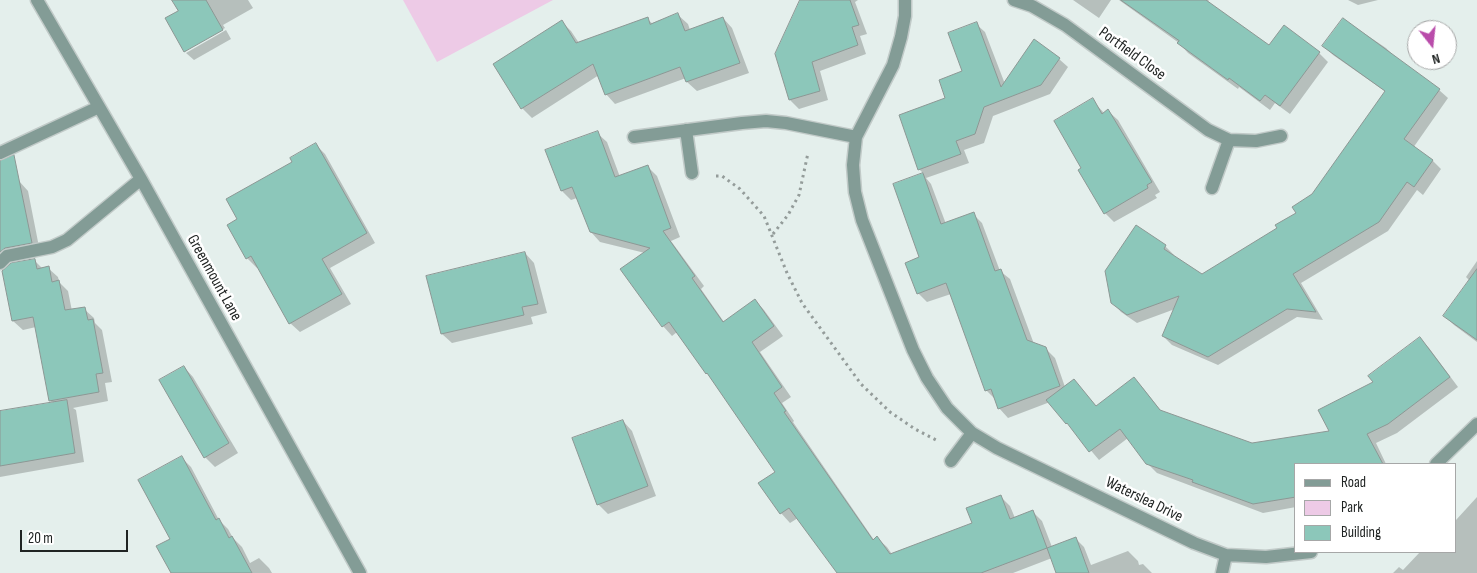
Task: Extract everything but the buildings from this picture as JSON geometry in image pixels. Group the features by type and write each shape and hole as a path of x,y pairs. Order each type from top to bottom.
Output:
{"street":[{"name":"Greenmount Lane","path":"37,0 140,179 360,573"},
{"name":"Waterslea Drive","path":"905,0 905,16 893,65 856,137 852,165 854,192 862,220 913,350 927,378 947,408 972,433 997,448 1194,543 1226,555 1266,557 1303,553"},
{"name":"Portfield Close","path":"1014,0 1032,6 1065,26 1208,130 1229,140 1256,141 1281,136"},
{"path":"0,152 99,107"},
{"path":"634,137 766,121 786,122 856,137"},
{"path":"686,130 692,173"},
{"path":"1212,188 1229,140"},
{"path":"0,263 7,256 52,246 67,240 140,179"},
{"path":"1437,463 1477,424"},
{"path":"955,456 972,433"},
{"path":"1222,573 1226,555"}],"path":[{"path":"772,234 788,216 799,195 812,128"},
{"path":"692,173 722,176 740,189 764,216 787,273 802,303 861,384 890,412 955,456"}],"green space":[{"path":"403,0 553,0 437,62"}]}
